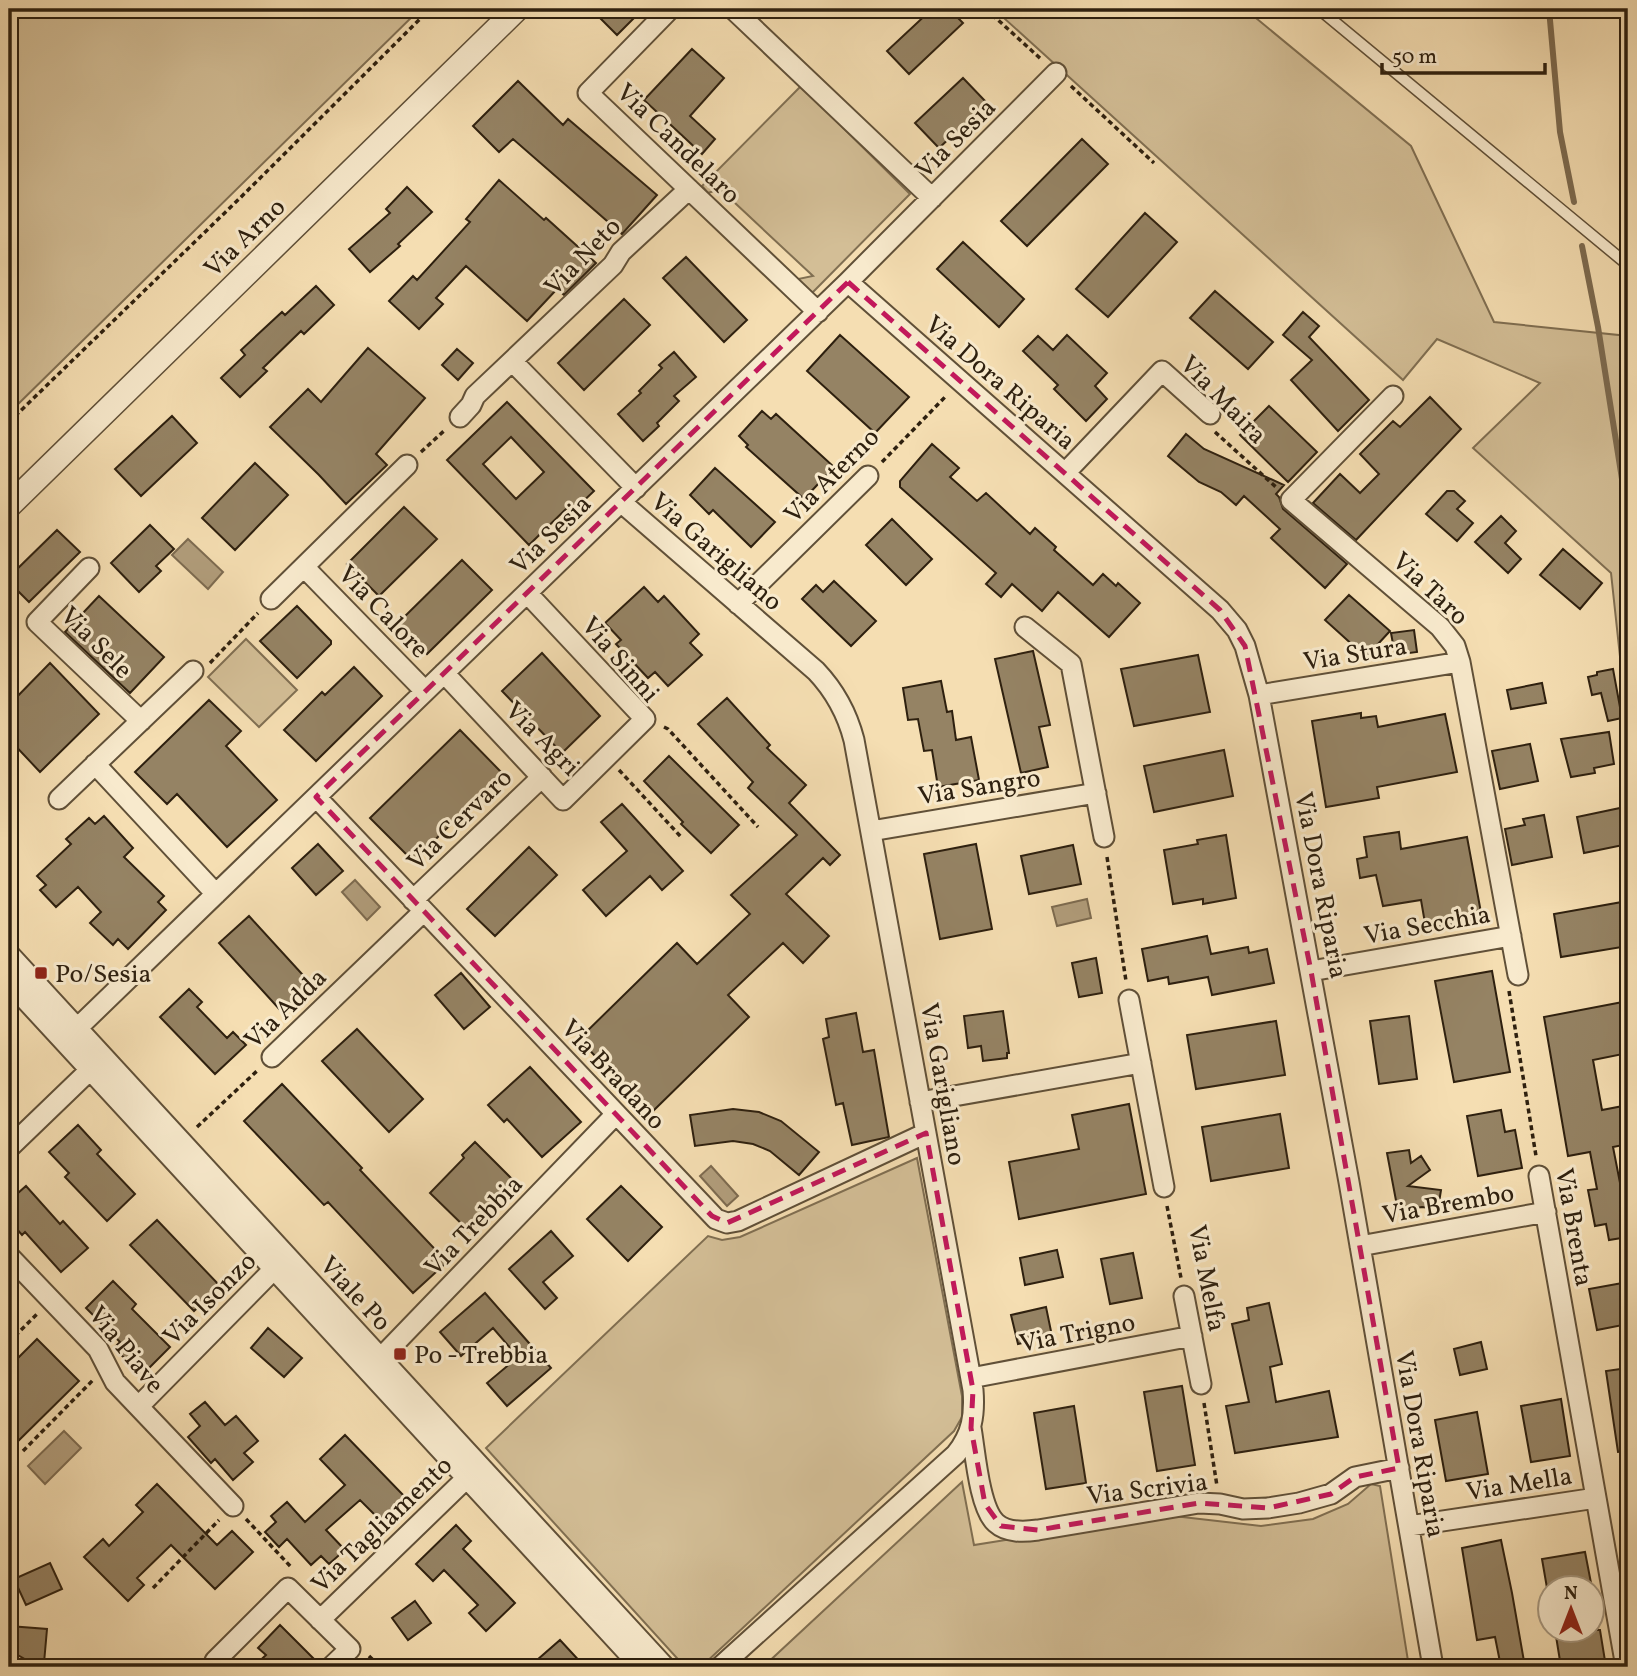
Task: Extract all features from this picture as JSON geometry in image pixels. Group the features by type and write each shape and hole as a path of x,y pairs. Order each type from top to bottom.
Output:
{"street":[{"name":"Via Arno","path":"9,506 517,9"},
{"name":"Via Candelaro","path":"670,9 588,93 818,312"},
{"path":"733,9 932,198"},
{"name":"Via Sesia","path":"70,1035 818,312 1056,73"},
{"name":"Via Neto","path":"460,417 475,396 689,189"},
{"name":"Via Dora Riparia","path":"848,282 1228,618 1245,646 1259,695 1311,971 1433,1667"},
{"path":"512,361 636,488"},
{"name":"Via Maira","path":"1065,473 1162,370 1210,414"},
{"path":"1291,500 1393,396"},
{"name":"Via Calore","path":"271,599 407,465"},
{"name":"Via Aterno","path":"738,604 868,476"},
{"name":"Via Taro","path":"1291,500 1440,627 1455,646 1518,975"},
{"name":"Via Garigliano","path":"621,502 816,671 838,699 852,732 974,1404 971,1428 956,1454 720,1667"},
{"name":"Via Calore","path":"304,567 425,691"},
{"name":"Via Sele","path":"89,568 37,622 141,721"},
{"name":"Via Sinni","path":"527,593 645,719 608,757"},
{"path":"1025,627 1071,664 1104,838"},
{"name":"Via Stura","path":"1259,695 1460,662"},
{"path":"59,799 193,671"},
{"name":"Via Agri","path":"444,673 563,800 608,757"},
{"path":"95,764 216,894"},
{"name":"Via Cervaro","path":"419,905 542,777"},
{"name":"Via Sangro","path":"871,831 1096,793"},
{"name":"Via Bradano","path":"317,797 712,1216 727,1223 738,1221 926,1133"},
{"name":"Via Adda","path":"272,1057 419,905"},
{"name":"Via Secchia","path":"1311,971 1511,936"},
{"name":"Viale Po","path":"9,954 70,1035 90,1070 280,1263 472,1472 641,1667"},
{"name":"Viale Po","path":"9,982 70,1035 181,1143 280,1263"},
{"path":"1129,1000 1164,1187"},
{"path":"920,1101 1141,1063"},
{"path":"9,1148 90,1070"},
{"name":"Via Trebbia","path":"374,1365 616,1114"},
{"name":"Via Brenta","path":"1539,1176 1626,1667"},
{"name":"Via Brembo","path":"1360,1246 1546,1212"},
{"name":"Via Piave","path":"9,1256 96,1347 115,1382 233,1506"},
{"name":"Via Isonzo","path":"139,1405 280,1263"},
{"name":"Via Melfa","path":"1184,1296 1201,1384"},
{"name":"Via Trigno","path":"971,1378 1192,1336"},
{"name":"Via Scrivia","path":"971,1428 987,1512 995,1522 1008,1529 1025,1531 1186,1505 1220,1504 1243,1509 1299,1503 1331,1494 1355,1478 1399,1468"},
{"name":"Viale Po","path":"472,1472 665,1667"},
{"name":"Via Tagliamento","path":"320,1620 472,1472"},
{"name":"Via Mella","path":"1409,1526 1596,1498"},
{"name":"Via Tagliamento","path":"215,1661 288,1588 350,1649 331,1667"}],"lane":[{"path":"1319,9 1624,262"}],"path":[{"path":"9,422 430,9"},
{"name":"Via Aterno","path":"868,476 960,381"},
{"name":"Via Maira","path":"1210,414 1203,421 1291,500"},
{"path":"407,465 460,417"},
{"path":"193,671 204,669 271,599"},
{"path":"645,719 668,729 758,827"},
{"path":"608,757 682,838"},
{"path":"1104,838 1129,1000"},
{"name":"Via Brenta","path":"1518,975 1506,977 1539,1176"},
{"name":"Via Adda","path":"181,1143 272,1057"},
{"name":"Via Melfa","path":"1164,1187 1184,1296"},
{"path":"9,1342 51,1300"},
{"path":"23,1451 106,1366"},
{"path":"1201,1384 1220,1504"},
{"path":"153,1588 233,1506 300,1577 288,1588"}],"highlighted area":[{"path":"848,282 1220,610 1245,646 1311,971 1399,1468 1355,1477 1331,1494 1268,1508 1199,1503 1038,1530 1001,1526 985,1504 971,1428 973,1390 926,1133 727,1223 712,1216 316,797"}],"shaded area":[{"path":"9,9 420,9 9,413"},
{"path":"994,9 1245,9 1411,146 1494,322 1628,336 1628,731 1611,573 1473,448 1540,383 1437,339 1403,380"},
{"path":"801,86 910,194 812,293 798,279 813,276 720,189 708,193 702,186"},
{"path":"188,539 223,572 208,589 172,555"},
{"path":"246,639 297,690 259,727 208,677"},
{"path":"355,880 380,907 367,920 342,892"},
{"path":"1087,899 1091,918 1057,926 1052,907"},
{"path":"917,1158 962,1396 962,1417 954,1431 702,1666 685,1667 486,1448 708,1236 722,1240 740,1237"},
{"path":"711,1166 738,1196 727,1206 700,1176"},
{"path":"64,1431 81,1448 45,1484 28,1466"},
{"path":"962,1482 974,1545 1165,1515 1261,1526 1313,1519 1348,1504 1371,1484 1380,1486 1409,1667 763,1667"}],"building":[{"path":"591,9 643,9 617,35"},
{"path":"932,9 949,9 963,23 909,74 887,51"},
{"path":"692,49 724,78 690,116 715,139 702,154 644,100"},
{"path":"963,78 987,103 939,148 915,123"},
{"path":"518,81 563,125 568,119 657,195 622,234 513,139 499,152 473,126"},
{"path":"1082,139 1108,164 1027,246 1001,221"},
{"path":"499,180 596,263 564,295 557,289 527,321 466,266 436,298 443,304 419,329 389,301 413,276 417,280 470,222 466,219"},
{"path":"407,187 432,212 398,244 400,246 370,272 349,249 390,213 386,209"},
{"path":"1145,213 1177,242 1108,317 1076,289"},
{"path":"963,242 1024,299 999,327 937,269"},
{"path":"686,257 747,320 724,342 663,278"},
{"path":"316,286 334,305 304,334 301,331 263,368 267,371 240,397 221,378 245,355 241,350 282,312 285,315"},
{"path":"1215,291 1273,342 1248,369 1190,318"},
{"path":"624,299 650,325 584,390 558,363"},
{"path":"1303,312 1319,326 1309,337 1369,400 1338,431 1291,380 1312,360 1283,335"},
{"path":"840,335 909,397 875,433 807,371"},
{"path":"1067,335 1107,373 1095,386 1107,399 1086,421 1054,389 1058,385 1023,351 1038,336 1053,350"},
{"path":"368,348 425,398 376,454 387,465 346,504 270,427 308,389 321,402"},
{"path":"457,349 473,363 458,380 442,365"},
{"path":"674,352 696,377 674,396 679,401 643,441 618,414 641,393 639,391 662,368 659,365"},
{"path":"1430,397 1461,429 1356,540 1313,503 1340,474 1360,493 1379,474 1360,454 1393,421 1400,427"},
{"path":"507,402 594,491 572,512 568,507 529,545 447,460","holes":["511,437 544,472 516,499 483,464"]},
{"path":"1269,406 1317,452 1288,482 1240,435"},
{"path":"762,411 771,419 776,414 834,467 804,499 746,447 748,445 739,436"},
{"path":"172,416 197,443 141,496 115,469"},
{"path":"1186,434 1204,449 1284,485 1276,494 1283,509 1347,564 1325,588 1271,538 1280,529 1244,496 1236,505 1221,492 1199,482 1168,456"},
{"path":"932,444 959,468 950,477 977,501 986,493 1030,534 1035,528 1056,547 1054,550 1093,585 1103,574 1116,586 1118,583 1140,603 1109,637 1058,592 1042,611 1012,584 1001,597 986,584 996,573 900,487 900,481"},
{"path":"255,463 288,495 235,550 202,518"},
{"path":"715,468 775,522 751,547 713,510 709,514 690,495"},
{"path":"1447,491 1454,491 1465,501 1457,509 1473,523 1457,541 1426,514"},
{"path":"404,507 437,539 379,596 347,564"},
{"path":"1501,516 1516,531 1505,543 1521,559 1508,573 1475,542"},
{"path":"892,519 932,559 906,585 866,545"},
{"path":"150,525 174,549 156,566 161,571 139,592 111,563"},
{"path":"57,530 80,552 29,602 9,582 9,577"},
{"path":"1563,549 1602,583 1580,609 1540,575"},
{"path":"462,560 492,590 427,654 397,624"},
{"path":"834,581 876,621 851,646 802,599 816,585 823,592"},
{"path":"644,587 658,602 664,596 699,634 690,643 702,655 668,686 655,672 648,678 616,644 621,640 605,623"},
{"path":"1349,595 1390,631 1366,657 1325,620"},
{"path":"99,596 164,657 130,693 65,632"},
{"path":"297,606 331,644 297,678 260,641"},
{"path":"1414,630 1417,652 1395,655 1391,633"},
{"path":"1033,651 1050,725 1039,727 1048,767 1021,773 995,659"},
{"path":"542,653 600,716 562,753 502,691"},
{"path":"1198,655 1210,712 1134,726 1121,669"},
{"path":"50,663 99,714 40,772 9,739 9,705"},
{"path":"354,667 382,696 316,761 284,730 322,692 325,695"},
{"path":"1613,669 1622,718 1608,721 1601,693 1592,695 1588,677"},
{"path":"941,681 947,712 952,711 956,740 971,737 979,780 938,787 932,750 924,751 918,719 908,720 903,688"},
{"path":"1542,683 1546,703 1511,709 1507,690"},
{"path":"727,698 770,745 767,748 806,785 789,803 840,855 830,865 823,858 786,894 829,936 803,963 783,943 728,995 749,1017 650,1114 579,1039 677,943 697,964 750,914 731,895 797,835 748,788 753,782 698,724"},
{"path":"209,700 241,731 226,746 277,800 227,847 177,794 167,804 135,772"},
{"path":"1361,713 1361,718 1376,716 1378,727 1445,714 1457,772 1377,787 1379,798 1326,807 1312,721"},
{"path":"460,730 503,774 413,861 370,818"},
{"path":"1609,732 1614,764 1594,768 1595,773 1571,777 1561,739"},
{"path":"1530,744 1538,781 1500,789 1492,751"},
{"path":"1224,750 1233,796 1154,812 1144,766"},
{"path":"669,756 739,825 711,853 681,824 683,822 644,781"},
{"path":"622,804 683,871 662,890 650,876 606,916 583,890 627,851 601,822"},
{"path":"1620,808 1628,844 1584,853 1577,817"},
{"path":"1544,815 1552,857 1512,865 1505,829 1525,825 1523,819"},
{"path":"104,816 133,848 124,857 164,896 158,902 166,910 128,949 118,939 113,945 90,923 101,912 78,887 56,907 40,890 46,885 37,876 71,844 66,839 89,818 95,824"},
{"path":"1399,832 1401,849 1467,837 1482,918 1426,929 1421,900 1383,906 1376,875 1360,878 1357,859 1367,857 1364,837"},
{"path":"1226,835 1236,898 1203,904 1203,899 1173,904 1164,850 1198,844 1197,840"},
{"path":"318,844 343,871 316,895 292,868"},
{"path":"976,844 992,929 940,939 924,854"},
{"path":"1073,845 1081,884 1029,894 1021,856"},
{"path":"529,847 557,875 495,936 467,909"},
{"path":"1622,902 1628,946 1561,957 1554,914"},
{"path":"249,916 312,985 282,1012 219,943"},
{"path":"1207,936 1211,954 1248,947 1249,953 1267,949 1274,983 1212,995 1208,977 1169,984 1168,977 1148,981 1142,949"},
{"path":"1096,958 1102,993 1079,997 1072,963"},
{"path":"1492,971 1510,1072 1454,1082 1435,981"},
{"path":"461,973 490,1007 464,1029 435,995"},
{"path":"189,989 202,1002 197,1007 227,1038 233,1032 246,1045 215,1074 160,1017"},
{"path":"1628,1001 1628,1053 1593,1060 1602,1110 1628,1105 1628,1144 1613,1147 1622,1193 1628,1192 1628,1237 1609,1240 1606,1224 1595,1226 1588,1190 1597,1189 1590,1152 1568,1156 1544,1017"},
{"path":"1003,1011 1009,1053 1007,1058 983,1061 981,1046 968,1048 964,1016"},
{"path":"856,1013 863,1052 874,1050 889,1137 852,1145 843,1103 836,1105 823,1039 829,1037 826,1019"},
{"path":"1409,1016 1417,1079 1379,1084 1370,1021"},
{"path":"1276,1021 1285,1075 1196,1089 1187,1035"},
{"path":"357,1029 423,1099 389,1132 322,1061"},
{"path":"530,1067 581,1122 542,1157 507,1119 504,1122 488,1105"},
{"path":"282,1084 447,1262 413,1293 328,1202 324,1205 244,1121"},
{"path":"1129,1104 1146,1194 1019,1219 1009,1162 1079,1149 1072,1115"},
{"path":"733,1109 759,1112 781,1121 819,1152 799,1175 770,1151 753,1144 733,1141 695,1146 690,1115"},
{"path":"1501,1110 1505,1132 1515,1130 1522,1168 1478,1176 1467,1116"},
{"path":"1280,1114 1289,1168 1211,1181 1202,1127"},
{"path":"78,1125 101,1150 97,1154 135,1194 107,1221 65,1177 69,1173 49,1152"},
{"path":"475,1142 516,1183 469,1231 430,1193 464,1158 462,1155"},
{"path":"1409,1150 1411,1163 1421,1156 1430,1170 1408,1186 1441,1190 1438,1209 1422,1207 1398,1211 1387,1153"},
{"path":"26,1186 60,1224 63,1221 88,1248 61,1272 25,1232 22,1235 9,1220 9,1201"},
{"path":"621,1186 662,1227 628,1261 587,1219"},
{"path":"157,1220 220,1286 194,1311 130,1245"},
{"path":"551,1231 573,1256 543,1282 557,1298 545,1309 509,1269"},
{"path":"1057,1250 1063,1277 1025,1285 1020,1258"},
{"path":"1133,1253 1142,1298 1110,1304 1101,1259"},
{"path":"113,1281 136,1304 132,1309 170,1347 142,1375 114,1348 120,1342 86,1308"},
{"path":"1628,1282 1628,1324 1597,1330 1589,1289"},
{"path":"485,1293 551,1368 507,1406 487,1383 518,1357 493,1328 461,1356 440,1332"},
{"path":"1269,1303 1282,1364 1270,1367 1276,1402 1329,1391 1338,1437 1235,1453 1226,1406 1249,1402 1232,1324 1249,1320 1247,1308"},
{"path":"1046,1307 1052,1336 1018,1344 1011,1315"},
{"path":"268,1328 302,1358 284,1377 251,1348"},
{"path":"37,1339 79,1381 9,1450 9,1367"},
{"path":"1481,1342 1487,1369 1460,1375 1454,1349"},
{"path":"1628,1368 1628,1451 1618,1452 1606,1371"},
{"path":"1182,1386 1195,1465 1157,1471 1144,1392"},
{"path":"1561,1399 1570,1456 1531,1462 1521,1406"},
{"path":"205,1402 225,1425 236,1416 258,1441 244,1453 253,1462 233,1480 215,1459 211,1463 188,1437 200,1426 190,1414"},
{"path":"1074,1406 1086,1483 1046,1489 1034,1413"},
{"path":"1477,1412 1488,1474 1446,1481 1435,1420"},
{"path":"345,1435 406,1498 382,1522 360,1500 326,1530 345,1550 329,1564 321,1556 311,1565 287,1539 279,1547 265,1532 276,1522 271,1516 287,1502 305,1522 345,1485 320,1459"},
{"path":"157,1484 217,1545 232,1531 253,1552 215,1589 171,1545 137,1578 144,1585 128,1601 84,1557 103,1539 109,1546 143,1512 136,1505"},
{"path":"456,1525 471,1541 463,1549 515,1603 486,1631 469,1613 478,1605 444,1570 433,1581 416,1564"},
{"path":"1501,1540 1525,1667 1501,1667 1495,1637 1477,1640 1462,1548"},
{"path":"1585,1552 1589,1574 1545,1574 1542,1559"},
{"path":"50,1563 62,1589 26,1605 14,1579"},
{"path":"415,1601 431,1623 408,1640 392,1618"},
{"path":"280,1625 319,1667 253,1667 266,1655 258,1648"},
{"path":"9,1626 47,1629 44,1663 30,1662 9,1650"},
{"path":"560,1640 585,1667 529,1667"},
{"path":"1557,1644 1602,1644 1606,1667 1561,1667"}],"waterway":[{"path":"1549,9 1560,132 1574,202"},
{"path":"1582,246 1598,327 1628,517"}],"place":[{"name":"Po/Sesia","path":"41,973"},
{"name":"Po - Trebbia","path":"400,1354"}]}
